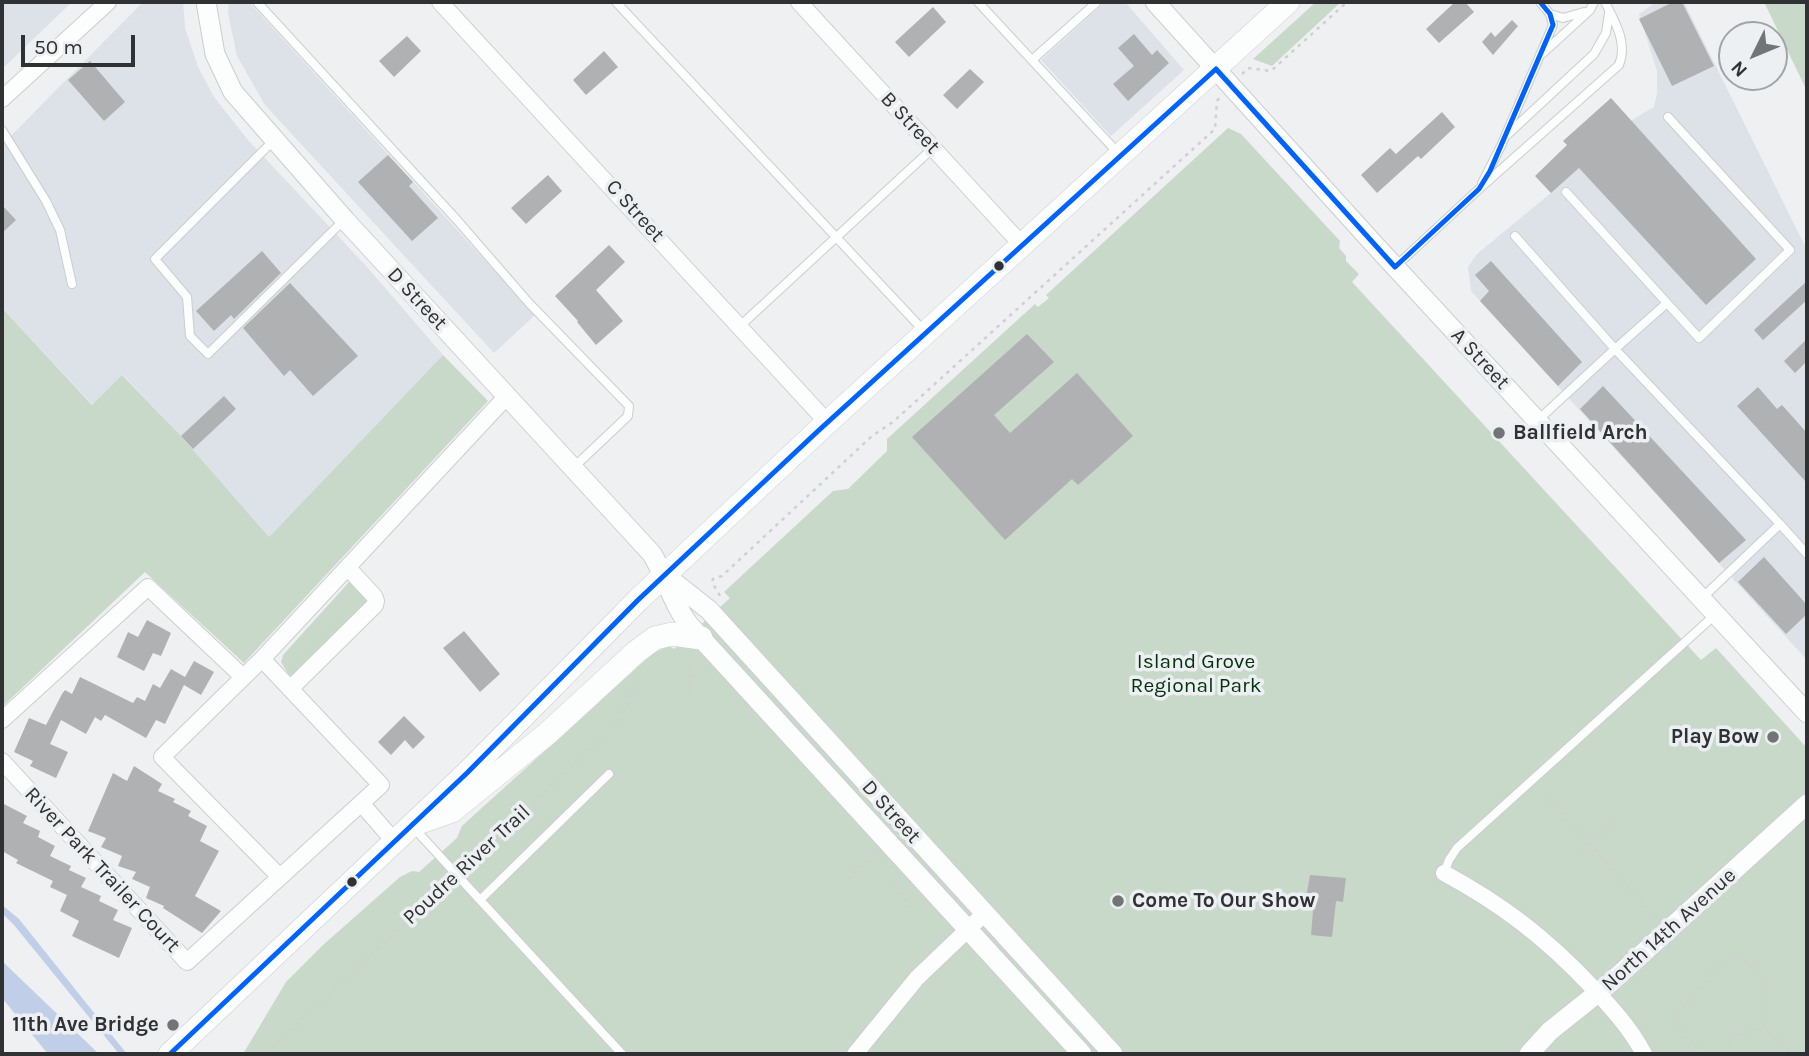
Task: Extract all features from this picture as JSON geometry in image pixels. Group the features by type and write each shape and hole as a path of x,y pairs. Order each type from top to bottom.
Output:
{"main road":[{"path":"170,1054 467,773 665,575 827,422 1120,156 1223,77 1288,2"},
{"path":"411,825 452,811 548,733 636,652 655,638 671,634 701,638"}],"street":[{"path":"2,99 108,2"},
{"name":"D Street","path":"206,2 215,54 233,92 345,220 652,554 665,575 681,615 701,638 964,932 1082,1054"},
{"name":"C Street","path":"440,2 827,422"},
{"name":"B Street","path":"799,2 1022,245"},
{"name":"A Street","path":"1155,2 1395,267 1807,713"},
{"path":"261,659 381,785 279,877 162,757 348,568 507,396"},
{"path":"289,689 374,605 374,596 348,568"},
{"name":"D Street","path":"665,575 709,610 1112,1054"},
{"path":"2,720 148,587 243,677"},
{"name":"River Park Trailer Court","path":"2,761 187,962 279,877"},
{"path":"361,803 394,841"},
{"name":"North 14th Avenue","path":"1529,1054 1550,1031 1598,993 1728,871 1807,804"},
{"path":"1444,873 1485,895 1528,926 1598,993 1636,1039 1644,1054"},
{"path":"855,1054 918,978 984,914"}],"lane":[{"path":"257,2 457,220 529,303 629,406 628,416 573,468"},
{"path":"616,2 926,333"},
{"path":"978,2 1120,156"},
{"path":"1032,60 1097,2"},
{"path":"1479,188 1506,136 1553,25 1550,14 1540,2"},
{"path":"1550,14 1563,18 1592,6"},
{"path":"1541,55 1592,6"},
{"path":"1506,136 1594,54 1606,33 1607,6"},
{"path":"1395,267 1479,188 1619,65 1623,55 1622,41 1607,6"},
{"path":"1566,192 1699,338 1790,250 1668,117"},
{"path":"2,130 46,201 60,230 72,285"},
{"path":"274,139 155,259 187,297 190,336 208,354 345,220"},
{"path":"740,326 933,148"},
{"path":"1515,236 1615,349 1807,554"},
{"path":"1537,421 1667,303"},
{"path":"1701,599 1780,524"},
{"path":"1444,873 1457,848 1716,614"},
{"path":"480,900 608,774"},
{"path":"411,825 622,1054"}],"path":[{"path":"714,585 713,579 722,576 872,436 893,422 1215,129 1217,101 1223,77 1248,68 1271,71 1347,2"},
{"path":"689,694 690,660"},
{"name":"Poudre River Trail","path":"265,1054 615,724 625,710 639,670"},
{"path":"1548,799 1662,923"},
{"path":"1582,852 1618,817"},
{"path":"848,879 880,849"},
{"path":"902,874 891,885 914,911"},
{"path":"1706,1054 1682,1035 1677,1019 1680,1009 1726,959 1739,958 1759,970 1766,978 1768,985 1763,1024 1767,1032 1795,1054"},
{"path":"1725,1054 1726,1045 1732,1040 1746,1032 1765,1028"}],"shaded area":[{"path":"2,2 72,2 2,69"},
{"path":"143,2 183,2 185,28 198,67 214,97 248,140 367,267 443,355 269,537 181,436 123,375 93,405 2,308 2,145"},
{"path":"229,2 249,2 535,315 494,353 265,105 237,56 228,13"},
{"path":"1105,2 1125,2 1184,70 1111,136 1041,60"},
{"path":"1656,2 1684,2 1718,71 1718,91 1728,91 1807,250 1807,660 1471,291 1468,267 1477,254 1551,193 1632,120 1654,107 1657,71 1639,14"}],"green space":[{"path":"1316,2 1341,2 1272,66 1253,59"},
{"path":"1764,2 1807,2 1807,91 1788,52 1788,21 1773,21"},
{"name":"Island Grove Regional Park","path":"1228,128 1241,134 1340,241 1339,248 1346,256 1346,261 1359,274 1352,282 1701,660 1716,648 1807,748 1807,1054 243,1054 286,982 323,945 400,877 412,871 419,872 457,838 462,826 653,653 669,646 674,649 730,598 724,592 833,491 848,489 887,451 887,439 1035,304 1038,307 1049,298 1046,295"},
{"path":"2,308 92,405 122,375 181,436 269,537 443,355 488,401 244,663 145,572 2,707"},
{"path":"350,581 367,597 368,602 297,676 289,675 281,662 283,655"}],"water":[{"path":"2,905 19,919 127,1054 119,1054 2,913"},
{"path":"2,961 99,1054 48,1054 2,998"}],"building":[{"path":"1455,2 1465,2 1474,12 1439,43 1426,29"},
{"path":"1673,2 1682,2 1714,66 1672,86 1639,19"},
{"path":"933,7 946,22 909,57 895,42"},
{"path":"1512,20 1518,26 1493,55 1482,42 1491,32 1495,37"},
{"path":"1134,34 1152,55 1157,50 1169,63 1128,101 1113,84 1134,66 1118,48"},
{"path":"407,36 421,51 394,77 379,61"},
{"path":"604,51 618,67 586,95 573,80"},
{"path":"90,61 125,102 104,121 68,80"},
{"path":"970,69 984,82 957,109 943,95"},
{"path":"1611,98 1756,259 1706,305 1579,168 1551,193 1535,176 1567,145 1563,141"},
{"path":"1442,112 1455,127 1421,159 1418,156 1377,193 1361,175 1390,148 1396,154"},
{"path":"388,155 413,182 409,186 438,218 412,241 358,182"},
{"path":"548,175 562,191 526,224 511,208"},
{"path":"2,205 16,220 2,233"},
{"path":"609,245 625,262 596,290 623,321 596,345 555,296"},
{"path":"262,251 281,273 234,319 231,315 214,331 196,311"},
{"path":"1491,261 1582,362 1558,386 1480,301 1489,291 1475,275"},
{"path":"1807,281 1807,300 1763,340 1754,330"},
{"path":"290,283 358,356 313,396 290,370 284,376 243,328"},
{"path":"1027,334 1054,362 994,415 1010,433 1077,373 1133,436 1078,485 1072,479 1005,540 912,437"},
{"path":"1807,339 1807,361 1795,373 1784,361"},
{"path":"1603,386 1746,540 1719,563 1580,409"},
{"path":"1758,387 1777,409 1782,405 1807,433 1807,483 1737,406"},
{"path":"224,396 236,409 193,449 181,436"},
{"path":"1764,557 1807,605 1807,614 1786,634 1738,582"},
{"path":"147,620 171,633 161,656 153,653 144,671 117,657 128,632 138,637"},
{"path":"464,631 500,674 480,692 443,648"},
{"path":"194,661 214,672 201,695 184,685 165,724 156,720 146,738 105,715 101,721 95,717 86,734 61,720 50,744 68,752 56,778 30,766 33,761 14,752 29,718 46,725 62,694 65,690 72,694 80,677 133,703 137,697 145,701 153,684 160,688 171,669 185,677"},
{"path":"404,716 425,737 413,749 405,740 391,755 378,742"},
{"path":"134,766 162,784 158,791 191,811 188,816 207,826 200,841 219,851 195,896 221,911 202,933 163,908 164,906 146,898 150,887 132,879 136,872 118,866 122,856 101,847 106,838 88,831 113,773 127,781"},
{"path":"2,803 27,816 23,823 40,831 38,837 55,846 50,856 71,866 69,870 86,878 81,887 101,896 99,901 118,910 113,920 132,928 119,958 72,936 79,921 60,911 67,895 50,887 53,881 16,863 18,860 2,851"},
{"path":"1310,875 1346,878 1343,902 1336,901 1332,937 1311,935 1314,899 1306,898"}],"transit line":[{"path":"170,1054 467,773 638,600 818,431 1216,69 1395,267 1479,189 1490,171 1553,25 1550,14 1540,2"}],"place":[{"name":"Ballfield Arch","path":"1499,433"},
{"name":"Play Bow","path":"1773,737"},
{"name":"Come To Our Show","path":"1118,901"},
{"name":"11th Ave Bridge","path":"173,1025"}]}
